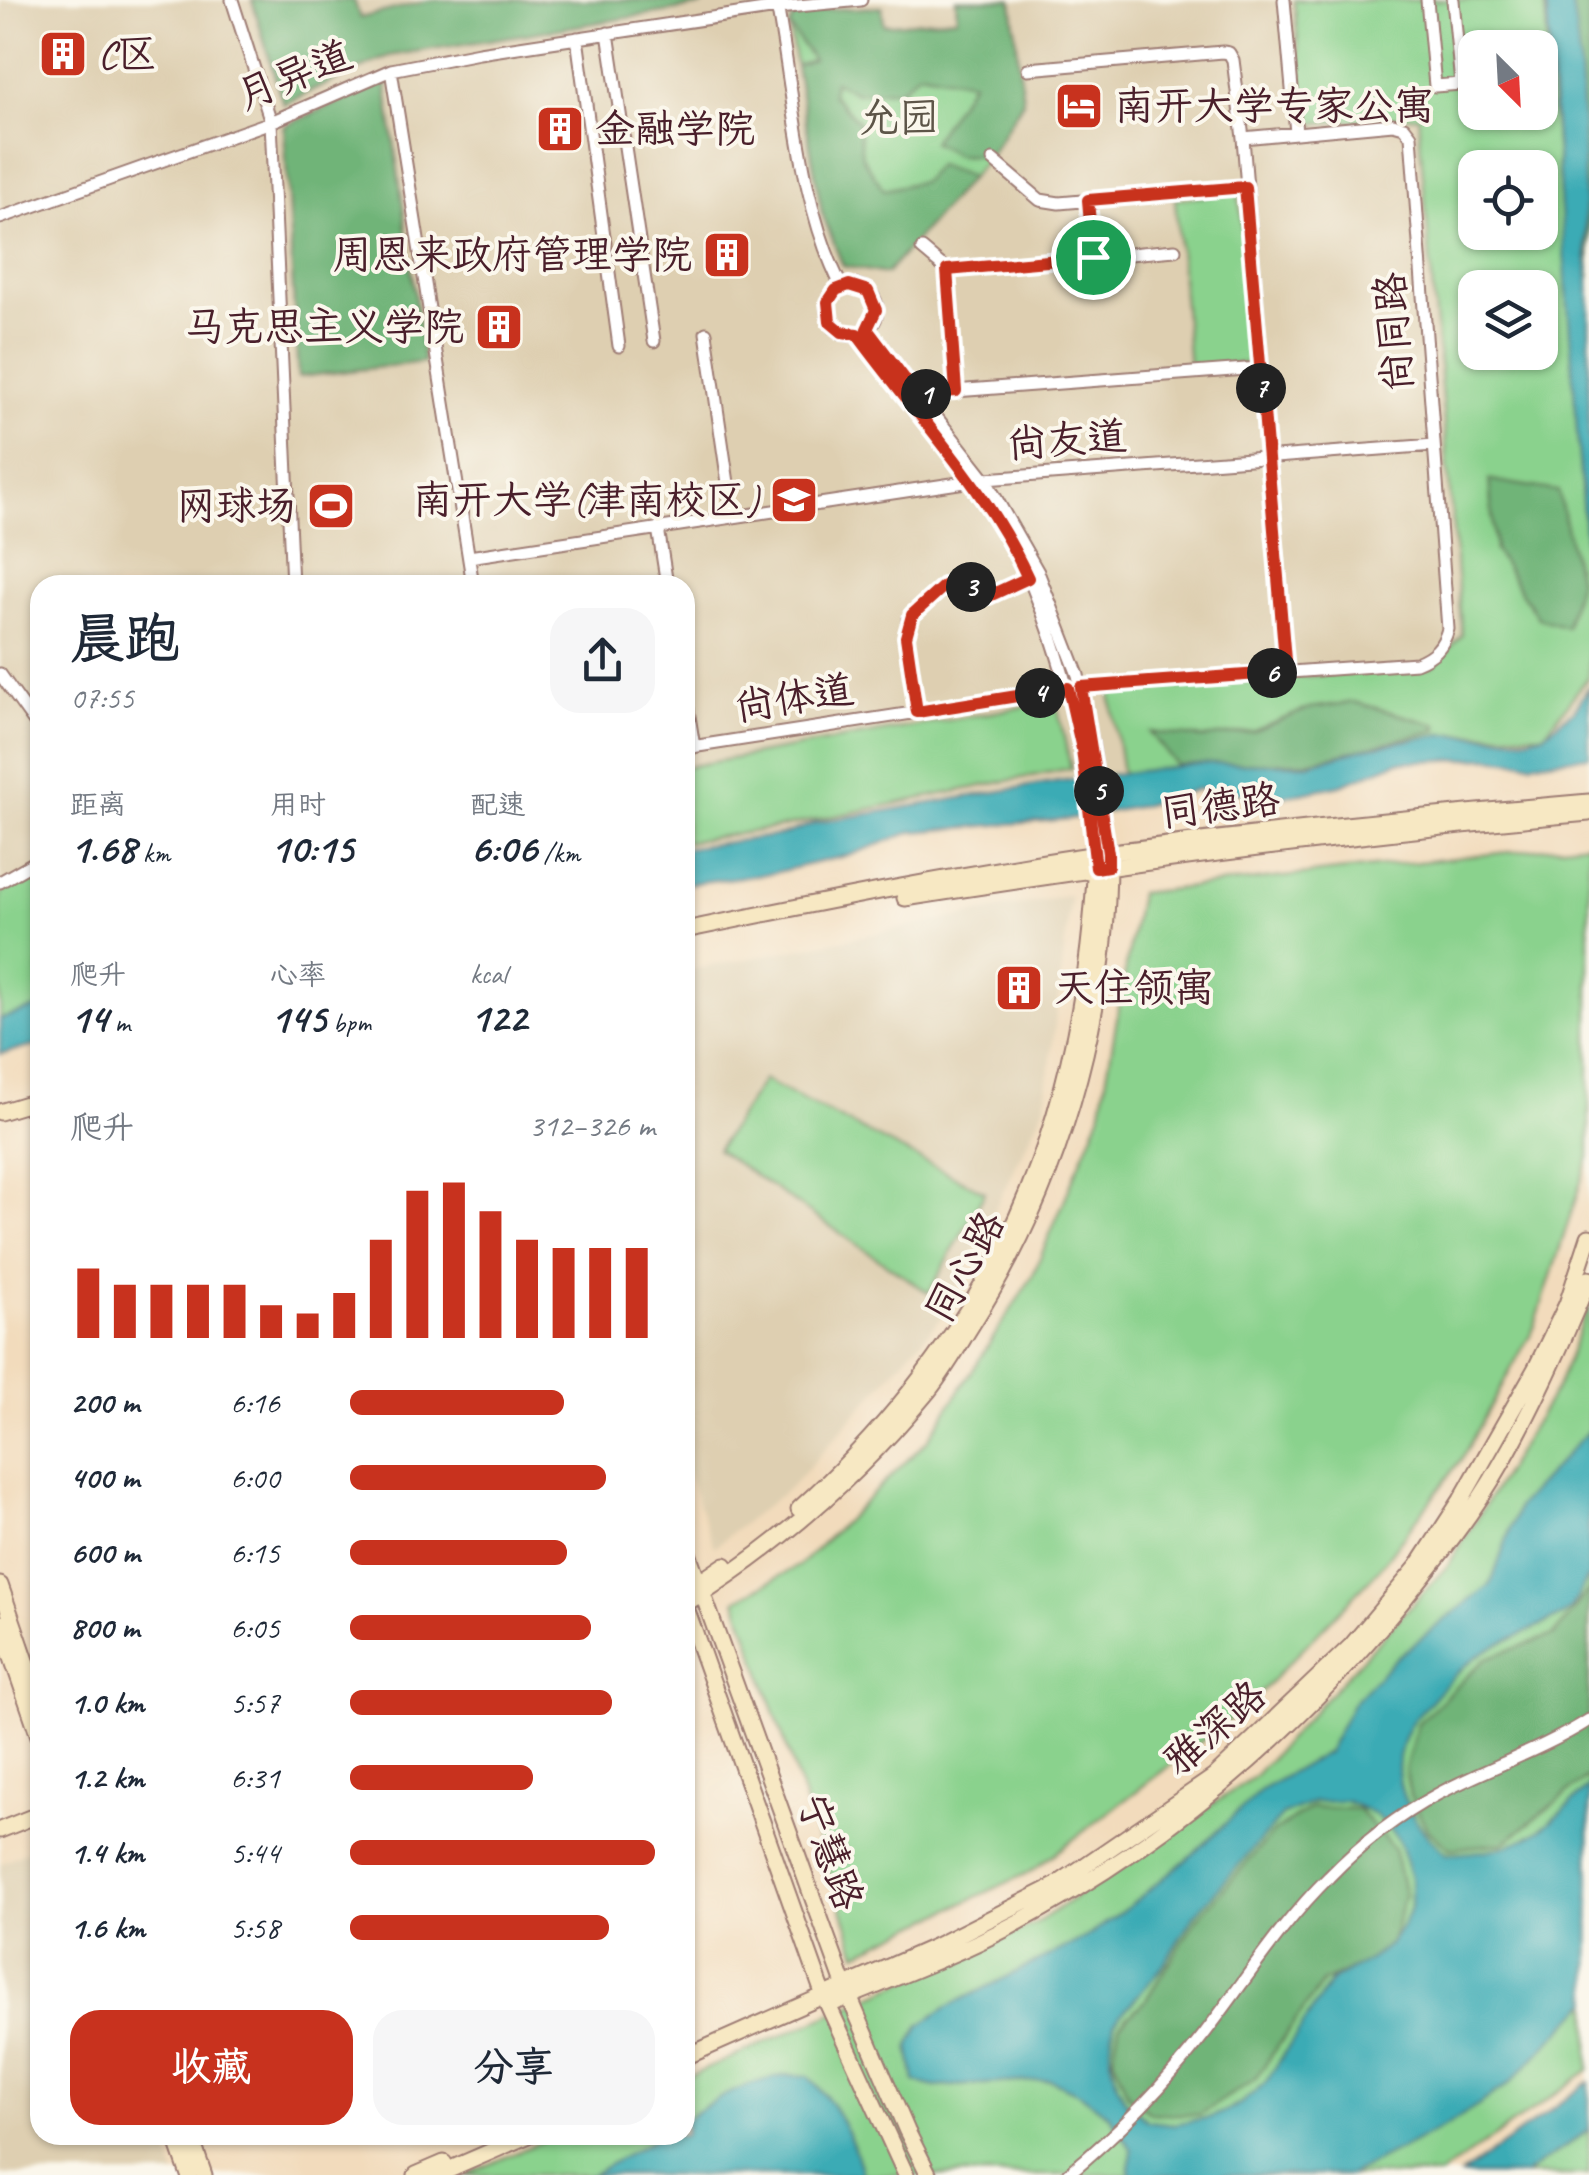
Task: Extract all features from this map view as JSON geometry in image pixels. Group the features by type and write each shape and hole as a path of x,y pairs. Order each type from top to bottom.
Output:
{"main road":[{"name":"同德路","path":"695,928 893,889 1306,828 1589,802"},
{"name":"同德路","path":"695,937 1102,860 1589,813"},
{"name":"同心路","path":"695,1589 777,1540 848,1479 926,1393 1001,1278 1028,1224 1074,1097 1088,1040 1101,961 1102,860"},
{"path":"0,1101 30,1092"},
{"path":"0,1112 30,1103"},
{"name":"雅深路","path":"847,1992 1055,1886 1129,1837 1214,1777 1351,1646 1418,1566 1462,1500 1544,1352 1589,1237"},
{"name":"雅深路","path":"695,2054 1008,1928 1073,1891 1206,1799 1285,1732 1356,1658 1442,1553 1509,1449 1589,1280"},
{"path":"0,1585 30,1671"},
{"name":"宁慧路","path":"695,1589 847,1992 929,2175"},
{"path":"0,1623 30,1710"},
{"name":"宁慧路","path":"695,1633 826,2001 906,2175"},
{"path":"0,1830 30,1818"},
{"path":"0,1839 30,1828"},
{"name":"雅深路","path":"695,2062 826,2001"},
{"path":"178,2145 189,2175"},
{"path":"194,2145 204,2175"},
{"path":"416,2175 485,2145"},
{"path":"437,2175 506,2145"}],"street":[{"path":"232,0 271,122 292,575"},
{"name":"月异道","path":"0,218 271,122 391,70 776,4 862,0"},
{"path":"1243,138 1296,133 1284,0"},
{"path":"1427,0 1436,86 1460,84 1453,0"},
{"path":"776,4 812,206 842,287"},
{"path":"608,33 654,341"},
{"path":"577,38 619,346"},
{"path":"1028,69 1229,53 1233,60 1243,138 1286,672"},
{"path":"391,70 472,575"},
{"name":"尚同路","path":"1296,133 1393,124 1404,126 1411,136 1448,629 1444,643"},
{"path":"993,160 1040,200 1059,203 1245,187"},
{"path":"1088,200 1093,257"},
{"path":"922,248 947,270 956,391"},
{"path":"947,270 1174,250"},
{"path":"862,331 876,310 873,296 863,287 842,287 832,295 828,315 836,328 862,331 979,480 1061,626 1087,748 1102,860"},
{"path":"706,333 733,517"},
{"path":"910,395 1260,368"},
{"name":"尚友道","path":"469,557 979,480 1434,445"},
{"path":"658,528 665,575"},
{"path":"917,712 906,637 912,615 944,586 958,580 989,596 1033,575"},
{"name":"尚体道","path":"695,747 1074,688 1416,662 1428,658 1444,643"},
{"path":"0,674 30,716"},
{"path":"0,882 30,865"},
{"path":"1067,2175 1109,2140 1151,2096 1204,2034 1271,1942 1329,1876 1369,1841 1422,1803 1589,1720"}],"shaded area":[{"name":"南开大学(津南校区)","path":"0,0 1556,0 1589,416 1589,736 1195,784 695,866 695,575 30,575 30,1006 0,1015"},
{"path":"1071,895 1045,1106 942,1317 792,1486 714,1547 695,1495 695,969"},
{"path":"30,1849 30,2145 166,2145 176,2175 0,2175 0,1864"}],"green space":[{"path":"252,0 354,0 360,18 430,0 708,0 701,6 389,56 283,104"},
{"name":"允园","path":"956,0 1012,0 1023,101 989,156 886,274 843,266 822,213 789,26 796,11 882,7 884,25 957,18"},
{"name":"允园","path":"956,0 1012,0 1023,101 989,156 957,155 932,142 972,82 919,72 901,89 856,93 834,81 832,95 858,121 862,157 884,190 923,181 937,165 971,177 886,274 843,266 822,213 796,65 813,60 789,26 796,11 882,7 884,25 957,18"},
{"path":"1294,0 1544,0 1546,30 1458,30 1458,130 1555,130 1556,150 1458,150 1458,250 1558,250 1558,169 1589,543 1589,676 1544,734 1443,734 1308,764 1122,773 1110,692 1434,666 1462,635 1418,116 1306,124"},
{"path":"1560,0 1589,0 1589,378"},
{"path":"386,82 424,362 298,377 284,126"},
{"path":"1239,193 1253,363 1189,368 1175,199"},
{"path":"1489,480 1558,491 1578,580 1566,627 1538,618 1495,551"},
{"path":"1056,701 1071,768 776,828 695,840 695,765"},
{"path":"1354,702 1438,725 1438,730 1308,762 1176,765 1150,732 1204,738 1254,731 1310,708"},
{"path":"1589,843 1589,1157 1535,1326 1462,1458 1378,1571 1245,1708 1032,1871 857,1953 736,1600 800,1565 928,1440 1032,1277 1100,1115 1139,893"},
{"path":"30,877 30,1018 0,1028 0,894"},
{"path":"763,1080 985,1192 929,1293 717,1150"},
{"path":"1589,1303 1589,2070 1440,2175 465,2175 533,2145 695,2145 695,2074 1035,1924 1253,1777 1449,1564 1558,1385"},
{"path":"1589,1590 1589,1776 1504,1843 1450,1849 1427,1829 1410,1796 1405,1769 1418,1723 1486,1658 1554,1635"},
{"path":"1312,1807 1358,1809 1394,1849 1405,1895 1388,1953 1323,1982 1255,2079 1199,2115 1151,2113 1128,2095 1113,2057 1119,2025 1145,2001 1196,1920 1274,1832"},
{"path":"1589,2130 1589,2175 1525,2175"}],"water":[{"path":"1546,0 1571,0 1580,72 1589,288 1589,598 1555,130 1558,30 1548,30"},
{"path":"1589,687 1589,756 1532,763 1489,758 1397,762 1341,785 1286,796 1198,789 1142,806 1069,819 912,832 853,854 773,873 695,883 695,847 782,835 815,823 1059,781 1205,763 1308,764 1366,748 1443,734 1528,738 1544,734 1575,709"},
{"path":"30,1010 30,1047 0,1054 0,1019"},
{"path":"1589,1430 1589,1577 1575,1602 1565,1614 1473,1659 1413,1721 1398,1762 1403,1796 1420,1826 1446,1854 1492,1849 1526,1838 1555,1818 1589,1786 1589,2002 1508,2085 1449,2124 1350,2175 1129,2175 1132,2150 1109,2115 1079,2093 1050,2080 936,2087 915,2082 909,2046 920,2025 947,2007 1088,1936 1193,1854 1261,1790 1327,1752 1353,1702 1397,1657 1491,1584 1518,1507","holes":["1346,1801 1375,1814 1398,1839 1411,1878 1411,1907 1390,1944 1331,1981 1266,2082 1239,2105 1211,2117 1174,2124 1148,2121 1125,2100 1117,2083 1110,2054 1114,2023 1160,1970 1194,1916 1283,1815 1314,1802"]},
{"path":"788,2075 808,2076 842,2121 862,2175 591,2175 644,2145 695,2145 695,2113 721,2097"},
{"path":"1589,2082 1589,2130 1525,2175 1461,2175"}],"place":[{"name":"C区","path":"63,54"},
{"name":"南开大学专家公寓","path":"1079,106"},
{"name":"金融学院","path":"560,129"},
{"name":"周恩来政府管理学院","path":"727,255"},
{"name":"马克思主义学院","path":"499,327"},
{"name":"南开大学(津南校区)","path":"794,500"},
{"name":"网球场","path":"331,506"},
{"name":"天住领寓","path":"1019,988"}],"route":[{"path":"1245,187 1286,672 1081,687 1108,853 1108,866 1096,868 1082,749 1068,688 917,712 906,637 912,615 944,586 958,580 989,596 1028,578 1010,538 973,481 857,334 842,332 830,322 827,308 836,290 849,285 863,287 876,303 875,317 867,329 916,394 956,391 947,270 1093,257 1088,200 1245,187"}]}
